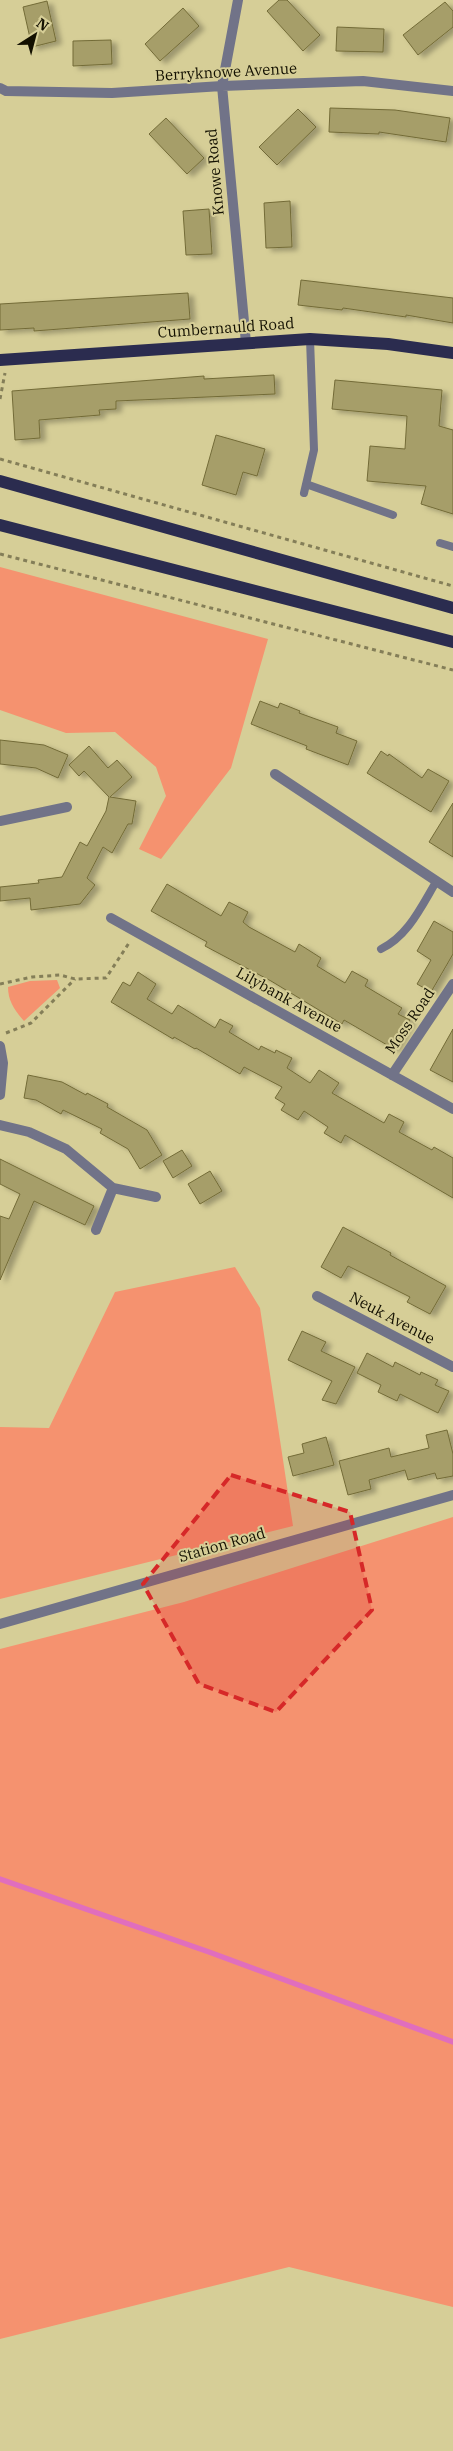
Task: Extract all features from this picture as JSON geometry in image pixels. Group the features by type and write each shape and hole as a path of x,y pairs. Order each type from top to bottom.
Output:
{"main road":[{"name":"Cumbernauld Road","path":"4,359 310,339 388,344 453,353"},
{"path":"0,481 453,608"},
{"path":"0,524 453,642"}],"street":[{"name":"Knowe Road","path":"238,0 222,86 246,343"},
{"name":"Berryknowe Avenue","path":"0,88 6,91 112,93 222,86 363,81 453,91"},
{"path":"275,774 329,812 453,892"},
{"path":"0,821 67,807"},
{"name":"Lilybank Avenue","path":"111,918 453,1110"},
{"name":"Moss Road","path":"392,1075 449,999 453,984"},
{"path":"0,1046 2,1063 0,1095"},
{"path":"0,1125 29,1132 66,1149 113,1188 156,1197"},
{"path":"96,1230 113,1188"},
{"name":"Neuk Avenue","path":"317,1296 453,1367"},
{"name":"Station Road","path":"0,1624 453,1495"}],"lane":[{"path":"304,493 314,450 310,339"},
{"path":"306,484 393,515"},
{"path":"440,543 453,546"},
{"path":"381,949 394,942 403,934 436,882"}],"path":[{"path":"0,399 4,359"},
{"path":"0,459 453,586"},
{"path":"0,554 453,670"},
{"path":"0,984 32,977 60,975 75,979 106,978 136,932"},
{"path":"0,1035 31,1023 75,979"}],"highlighted area":[{"path":"231,1475 350,1512 372,1610 276,1712 199,1684 143,1584"}],"shaded area":[{"path":"0,567 268,639 231,768 161,859 139,849 166,796 156,767 115,732 66,733 0,710"},
{"path":"57,980 60,988 24,1021 13,1006 9,997 8,987 30,981"},
{"path":"235,1267 260,1308 293,1526 0,1599 0,1427 49,1428 115,1292"},
{"path":"453,1517 453,2307 289,2267 0,2339 0,1649 184,1602"}],"building":[{"path":"279,0 287,0 320,35 303,51 267,11"},
{"path":"47,1 56,41 32,47 23,7"},
{"path":"445,2 453,11 453,27 418,55 403,35"},
{"path":"183,8 199,26 160,61 145,44"},
{"path":"337,27 384,29 383,52 336,51"},
{"path":"111,40 112,64 73,66 73,41"},
{"path":"330,108 395,110 450,118 446,142 379,132 379,134 329,132"},
{"path":"298,109 316,127 277,165 259,147"},
{"path":"166,118 204,158 187,174 149,134"},
{"path":"290,201 292,247 266,248 264,203"},
{"path":"209,209 212,254 186,255 183,211"},
{"path":"301,280 453,298 453,323 406,315 406,317 343,308 342,310 298,305"},
{"path":"188,293 190,319 34,331 34,328 0,330 0,304"},
{"path":"274,375 275,394 116,401 116,409 99,410 100,415 39,420 40,438 15,440 12,391 204,376 204,379"},
{"path":"335,380 442,390 439,426 453,430 453,514 421,504 426,486 367,481 370,446 405,449 407,416 332,409"},
{"path":"216,435 265,449 257,476 243,472 236,495 202,485"},
{"path":"260,701 278,708 280,703 300,711 299,713 338,727 336,733 357,741 348,765 306,749 307,746 251,724"},
{"path":"0,740 44,745 68,755 58,778 36,768 0,764"},
{"path":"89,746 108,768 117,760 132,777 110,797 136,801 132,824 128,824 112,853 103,847 87,878 95,885 80,904 31,910 30,898 0,901 0,887 39,883 38,880 62,877 80,842 87,846 106,811 109,797 84,771 79,776 69,765"},
{"path":"381,751 388,756 389,754 422,778 428,769 449,781 431,812 367,773"},
{"path":"453,803 453,857 429,842"},
{"path":"167,884 221,916 229,902 248,912 243,922 249,927 295,952 299,944 321,958 317,966 345,983 352,971 368,980 365,986 402,1008 398,1014 410,1020 394,1049 344,1020 342,1024 271,981 205,946 207,942 151,911"},
{"path":"434,921 453,932 453,954 431,992 417,984 431,960 417,951"},
{"path":"138,972 156,984 147,999 172,1014 178,1005 215,1028 220,1019 233,1026 229,1032 259,1050 261,1046 275,1053 276,1050 292,1058 287,1068 310,1083 319,1070 339,1083 332,1093 384,1123 389,1114 404,1122 399,1132 432,1150 434,1147 453,1158 453,1198 345,1135 341,1143 324,1133 328,1127 304,1111 298,1120 281,1110 285,1104 275,1098 282,1087 244,1067 240,1074 196,1048 174,1037 173,1039 111,1002 123,982 130,986"},
{"path":"453,1029 453,1082 430,1070"},
{"path":"28,1075 62,1082 108,1104 107,1107 147,1130 162,1155 140,1169 128,1149 100,1133 102,1129 63,1110 61,1114 36,1100 24,1098"},
{"path":"182,1150 192,1166 173,1178 163,1161"},
{"path":"0,1159 94,1206 85,1225 34,1201 0,1280 0,1216 9,1219 20,1194 0,1184"},
{"path":"210,1171 222,1191 200,1204 188,1184"},
{"path":"343,1227 446,1286 430,1314 407,1302 410,1297 348,1266 341,1278 321,1267"},
{"path":"302,1331 326,1342 321,1351 355,1367 336,1404 322,1400 332,1381 288,1360"},
{"path":"367,1353 393,1367 395,1362 420,1375 421,1372 438,1380 435,1385 449,1391 438,1413 400,1394 397,1401 378,1392 381,1385 357,1373"},
{"path":"447,1430 453,1454 453,1476 437,1479 435,1473 408,1480 405,1470 369,1480 371,1489 348,1495 339,1461 389,1448 391,1457 429,1448 426,1435"},
{"path":"326,1437 334,1465 293,1476 288,1457 304,1453 302,1444"}],"waterway":[{"path":"0,1879 209,1952 453,2042"}]}
